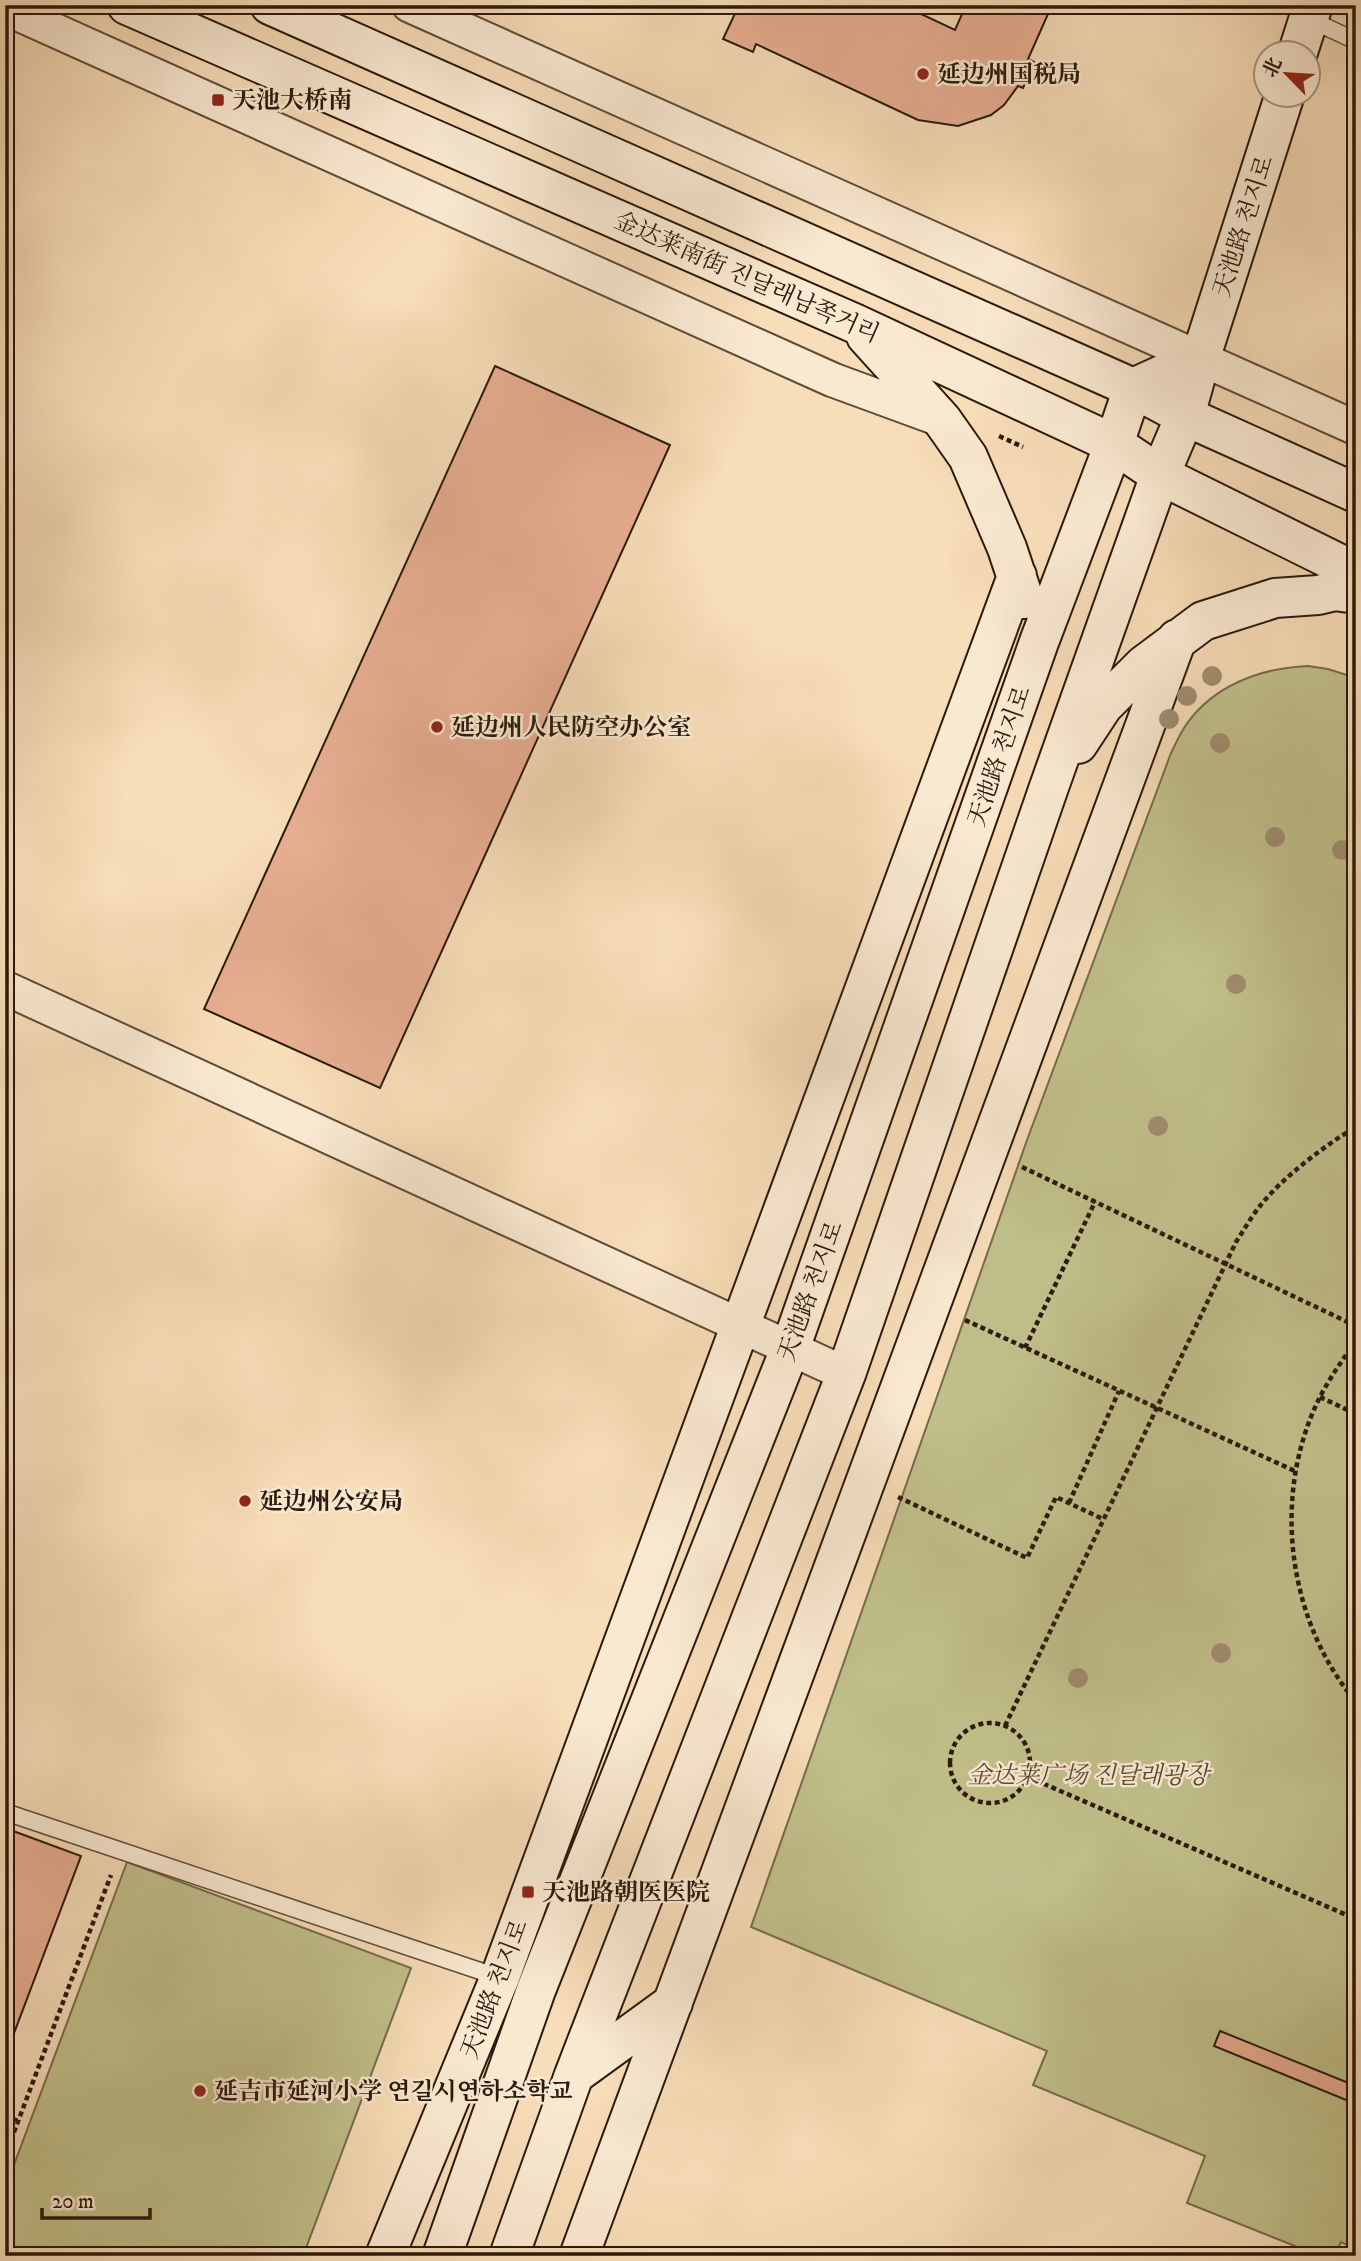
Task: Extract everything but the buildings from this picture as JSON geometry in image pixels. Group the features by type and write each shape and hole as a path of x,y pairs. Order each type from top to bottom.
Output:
{"main road":[{"name":"金达莱南街 진달래남쪽거리","path":"127,5 856,324 1114,444 1160,475 1356,572"},
{"path":"270,5 1133,388 1185,416 1356,493"},
{"name":"天池路 천지로","path":"509,2256 573,2075 846,1374 1049,787 1160,475 1185,416 1201,357 1281,108"},
{"path":"856,324 942,420 968,457 1017,576 1039,642"},
{"path":"1133,388 1201,357"},
{"name":"天池路 천지로","path":"385,2256 518,1983 790,1349 1039,642 1133,388"},
{"name":"天池路 천지로","path":"442,2256 518,1983 739,1325 1017,576"},
{"path":"1049,787 1103,706 1144,665 1203,621 1275,598 1335,591 1356,594"},
{"path":"579,2256 1177,639"},
{"path":"573,2075 673,2003"}],"street":[{"path":"409,5 1356,428"},
{"path":"5,8 833,380 942,420"},
{"path":"1318,595 1356,612"},
{"path":"5,988 846,1374"}],"lane":[{"path":"1307,26 1356,41"},
{"path":"5,1812 518,1983"}],"path":[{"path":"1005,1726 1236,1242 1261,1205 1294,1172 1356,1127"},
{"path":"1013,1163 1356,1326"},
{"path":"1025,1348 1095,1202"},
{"path":"958,1317 1297,1472"},
{"path":"1356,1341 1320,1397 1302,1443 1294,1488 1292,1533 1297,1577 1309,1621 1328,1662 1356,1702"},
{"path":"1069,1503 1119,1391"},
{"path":"1320,1397 1356,1414"},
{"path":"894,1495 1027,1558 1056,1497 1103,1518"},
{"path":"991,1723 1005,1726 1015,1732 1029,1753 1028,1777 1021,1789 1011,1798 998,1803 972,1799 961,1791 954,1780 950,1767 951,1754 966,1731 991,1723"},
{"path":"1028,1777 1356,1919"},
{"path":"5,2156 120,1851"},
{"path":"5,2116 18,2121"}],"green space":[{"name":"金达莱广场 진달래광장","path":"1308,666 1356,678 1356,2249 1341,2242 1334,2256 1320,2256 1187,2203 1205,2156 1033,2085 1047,2051 751,1927 1027,1140 1171,753 1195,713 1222,690 1255,675"},
{"name":"延吉市延河小学 연길시연하소학교","path":"127,1862 411,1968 303,2256 5,2256 5,2189"}],"place":[{"name":"延边州国税局","path":"923,74"},
{"name":"天池大桥南","path":"218,100"},
{"name":"延边州人民防空办公室","path":"437,727"},
{"name":"延边州公安局","path":"245,1501"},
{"name":"天池路朝医医院","path":"528,1892"},
{"name":"延吉市延河小学 연길시연하소학교","path":"200,2091"}]}
